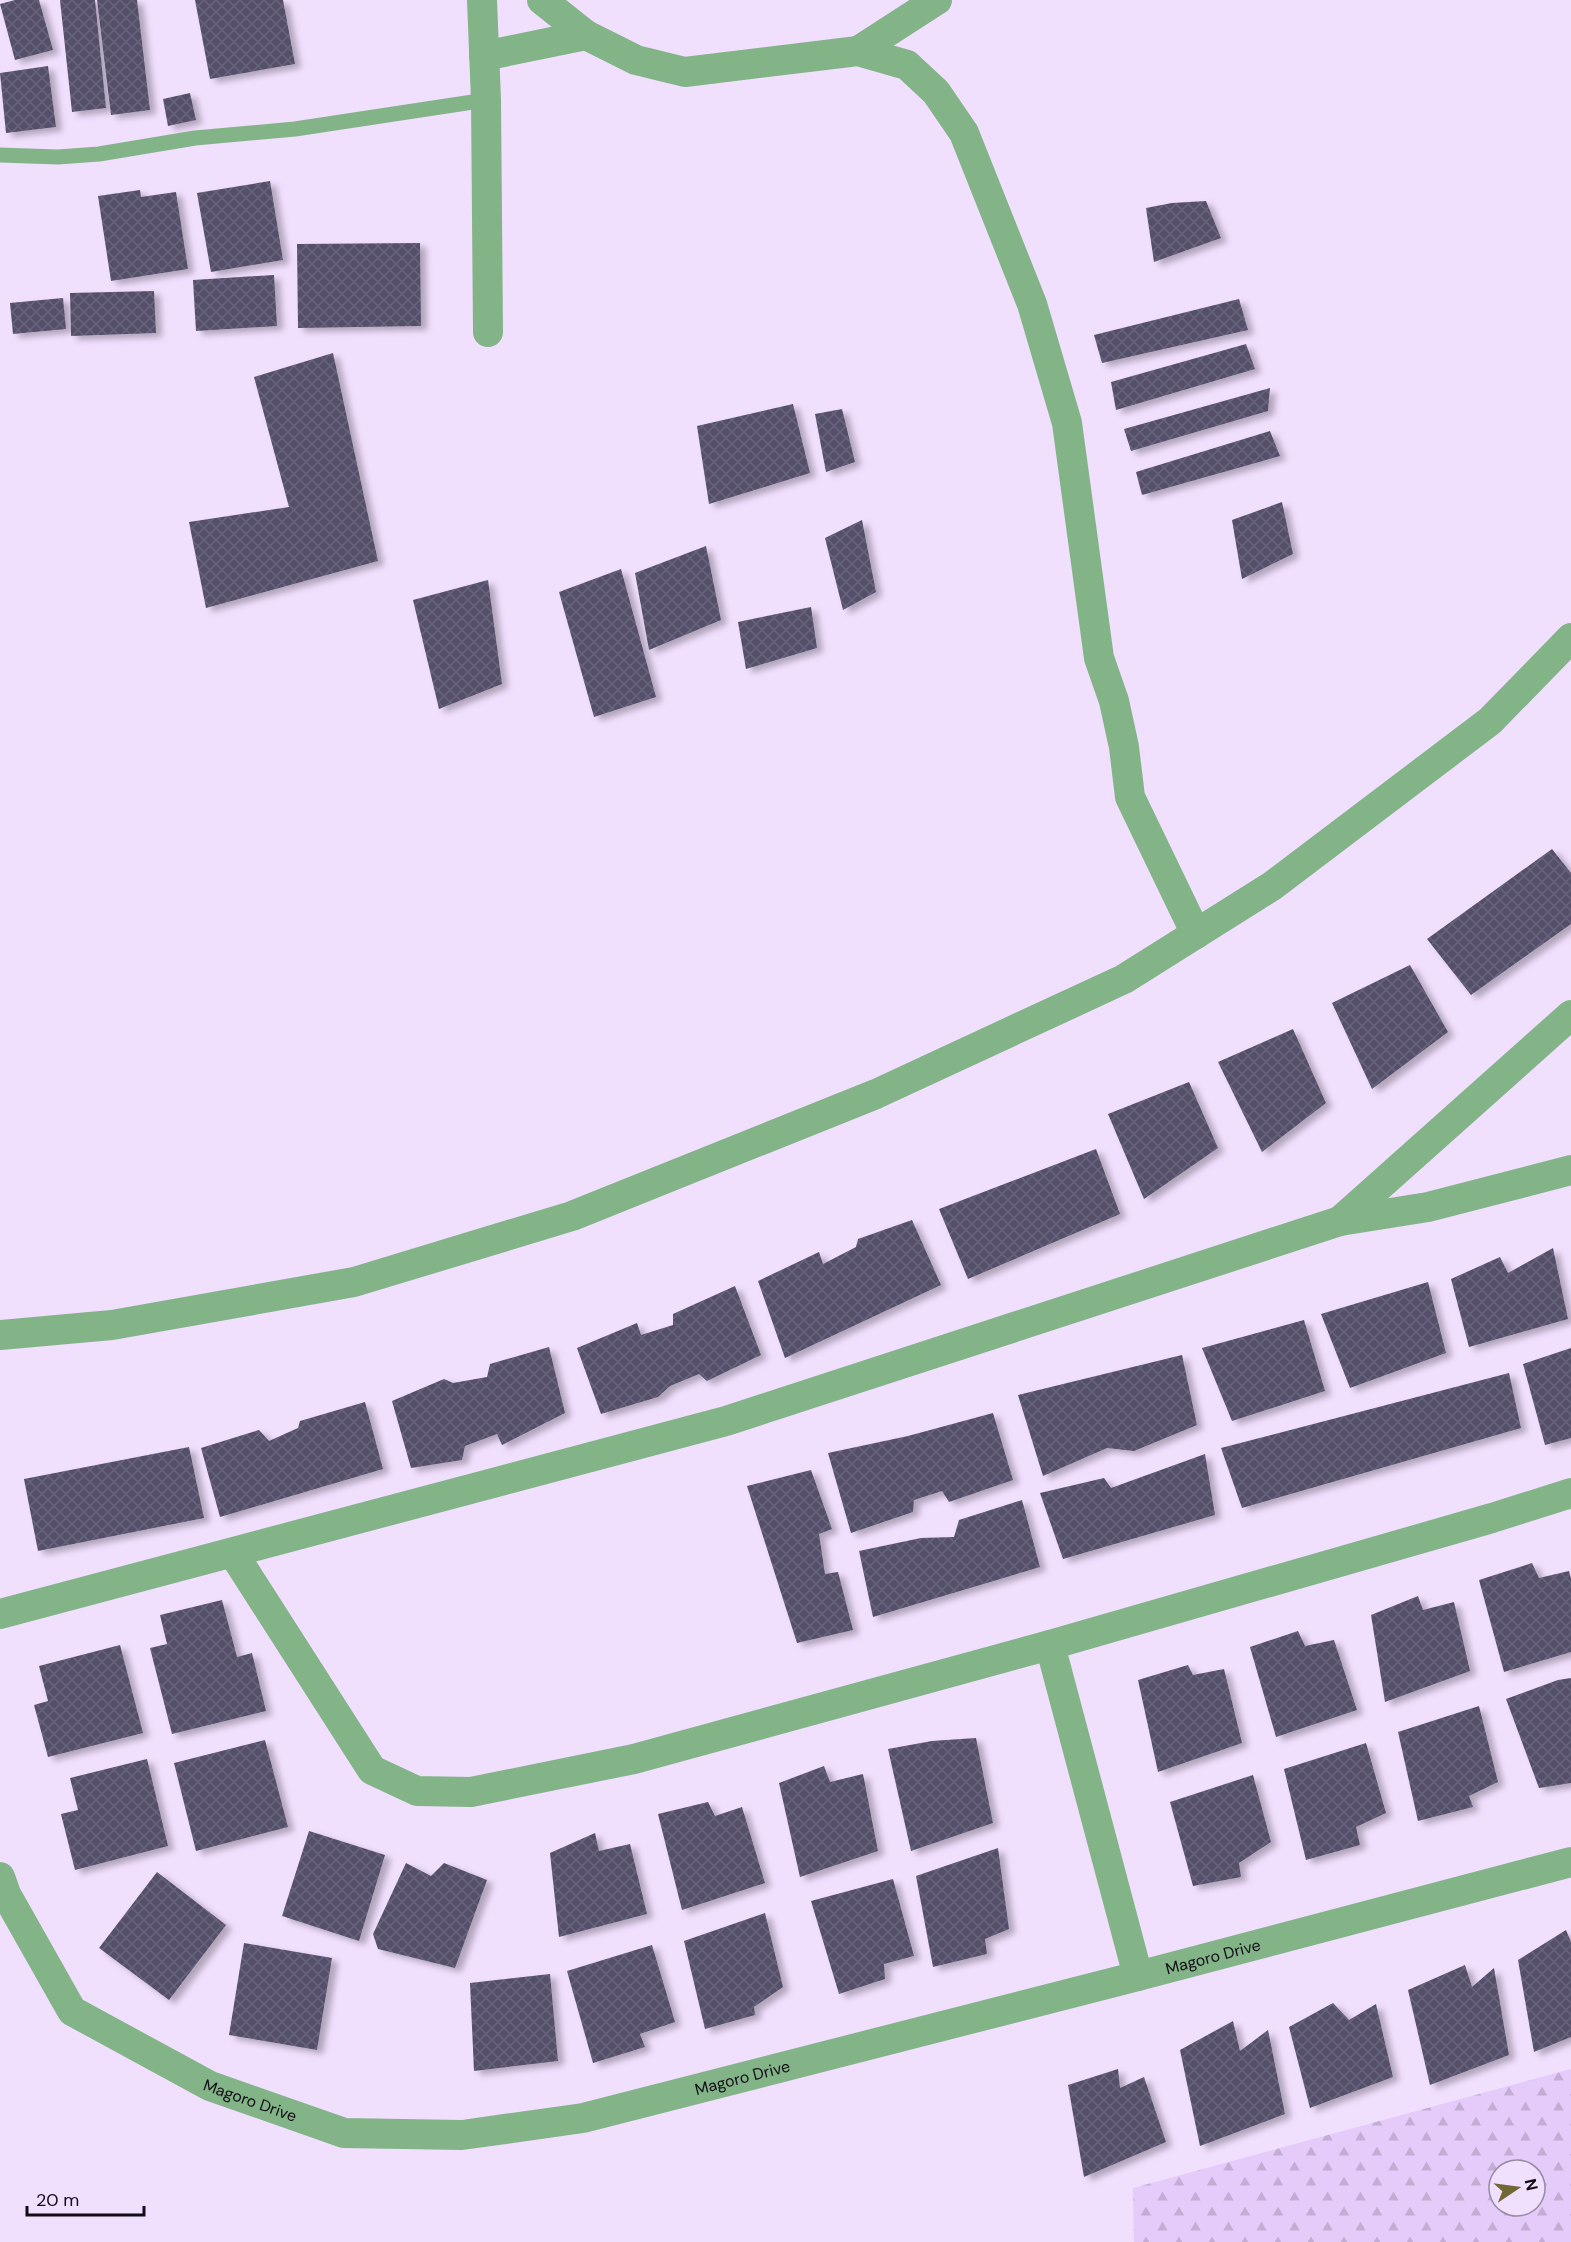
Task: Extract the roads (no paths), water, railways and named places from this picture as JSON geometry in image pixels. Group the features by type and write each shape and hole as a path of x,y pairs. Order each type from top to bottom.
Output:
{"street":[{"path":"482,0 486,100 489,332"},
{"path":"542,0 586,35 636,60 685,72 858,51 907,65 936,92 964,133 1032,304 1067,423 1099,658 1113,701 1124,747 1130,797 1196,934"},
{"path":"858,51 937,0"},
{"path":"484,56 586,35"},
{"path":"0,1335 112,1325 354,1282 572,1216 876,1094 1124,980 1272,885 1490,722 1571,638"},
{"path":"1340,1221 1571,1016"},
{"path":"0,1614 726,1421 1340,1221 1428,1207 1571,1170"},
{"path":"232,1552 372,1770 417,1791 471,1792 634,1759 1050,1645 1481,1521 1571,1492"},
{"path":"1050,1645 1138,1976"},
{"name":"Magoro Drive","path":"2,1888 72,2011 210,2086 344,2133 462,2135 583,2118 1571,1862"}],"lane":[{"path":"0,155 58,157 99,154 195,138 295,129 486,100"}]}
